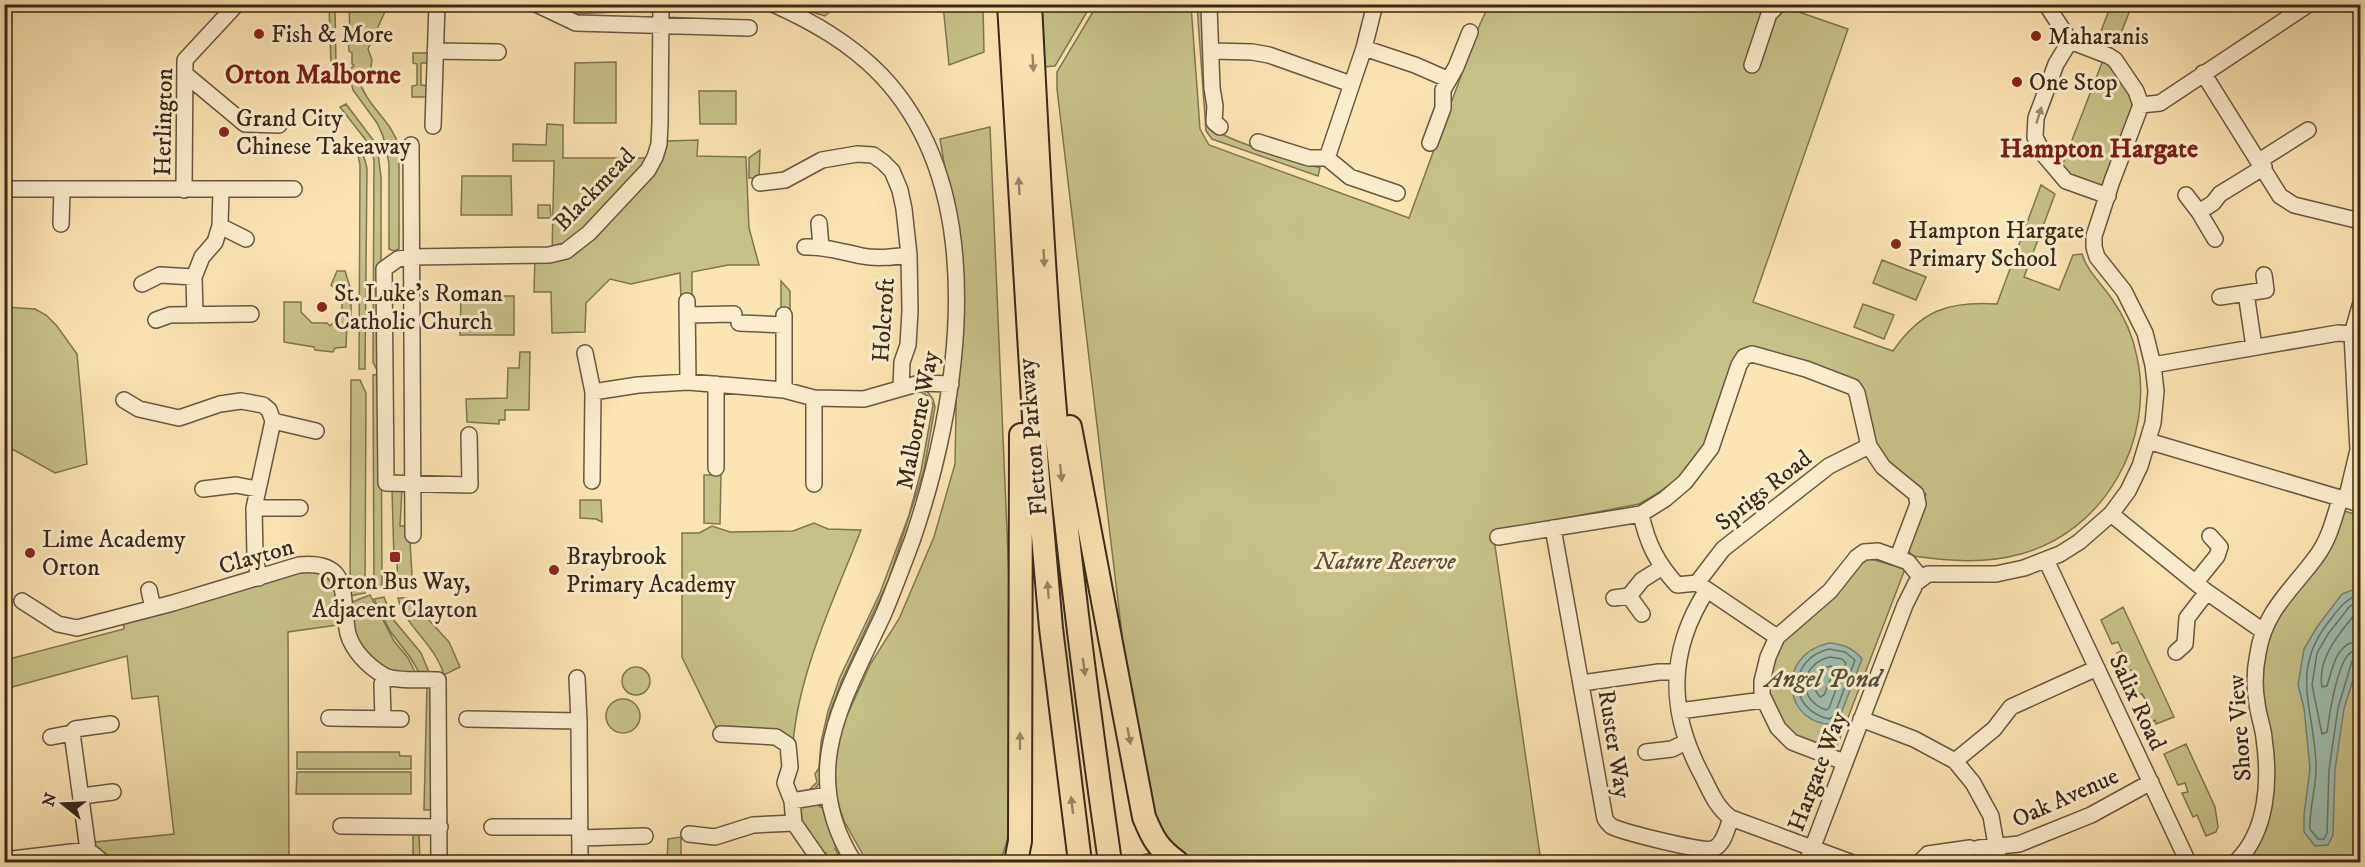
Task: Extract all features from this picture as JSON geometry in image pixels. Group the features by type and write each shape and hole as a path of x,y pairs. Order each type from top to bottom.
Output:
{"highway":[{"name":"Fletton Parkway","path":"1009,4 1037,468 1051,628 1080,862"},
{"name":"Fletton Parkway","path":"1030,4 1047,308 1060,465 1075,600 1110,862"},
{"path":"1016,862 1020,841 1022,232"},
{"path":"1047,308 1144,817 1160,850 1162,862"}],"street":[{"name":"Herlington","path":"184,190 185,60 237,4"},
{"path":"434,126 437,4"},
{"path":"536,4 576,23 749,28"},
{"name":"Blackmead","path":"469,435 470,485 386,483 384,269 398,259 411,257 549,255 566,251 589,233 648,170 656,157 660,123 659,25 661,4"},
{"name":"Malborne Way","path":"773,4 807,19 836,38 875,70 899,98 922,132 940,174 949,212 956,296 951,384 912,541 884,612 854,675 833,731 826,775 832,814 854,862"},
{"path":"1327,158 1364,48 1375,4"},
{"path":"1752,65 1769,14 1779,4"},
{"path":"1844,762 1791,742 1778,728 1763,700 1762,681 1768,657 1777,637 1830,591 1857,557 1864,552 1878,551 1898,557 1908,562 1921,578 1934,574 1996,574 2046,560 2079,542 2111,514 2128,491 2140,466 2148,441 2155,403 2153,365 2145,333 2124,291 2097,258 2094,237 2141,105 2136,91 2115,60 2070,41 2046,4"},
{"path":"2141,105 2160,103 2309,4"},
{"path":"1209,6 1214,122 1220,127"},
{"path":"1430,143 1443,108 1443,90 1447,79 1456,67 1470,32"},
{"path":"2070,41 2056,64 2036,118 2035,137 2044,155 2066,181 2108,196"},
{"path":"1364,48 1413,71 1447,79"},
{"path":"435,51 498,52"},
{"path":"1212,51 1252,52 1269,55 1351,84"},
{"path":"2203,73 2280,196 2294,205 2361,221"},
{"path":"185,74 245,124 279,125"},
{"path":"2199,212 2308,130"},
{"path":"1258,142 1309,158 1327,158 1350,177 1397,193"},
{"path":"411,146 412,535"},
{"name":"Holcroft","path":"760,183 785,180 822,160 857,154 873,155 891,171 900,190 909,255 910,311 908,345 902,362 902,388"},
{"path":"4,189 294,189"},
{"path":"61,224 62,189"},
{"path":"195,315 194,277 202,257 215,242 220,226 221,190"},
{"path":"2186,195 2215,239"},
{"path":"819,223 821,247"},
{"path":"220,226 246,239"},
{"name":"Holcroft","path":"805,247 821,247 879,258 909,255"},
{"path":"142,284 160,275 194,277"},
{"path":"2220,297 2266,290 2264,275"},
{"path":"2246,293 2254,346"},
{"path":"2153,365 2254,346 2338,333 2352,334 2361,306"},
{"path":"688,382 688,308 736,318 784,320 784,390"},
{"path":"156,320 170,315 251,314"},
{"name":"Shore View","path":"2236,862 2244,855 2256,834 2266,796 2268,766 2256,692 2257,655 2263,631 2280,600 2317,556 2349,501 2358,450 2352,334"},
{"path":"585,353 593,392 592,481"},
{"path":"1498,537 1641,514 1665,499 1685,482 1711,448 1739,365 1744,357 1752,354 1806,369 1853,387 1857,393 1869,446 1883,467 1916,494 1918,504 1898,557"},
{"path":"593,392 638,385 688,382 784,390 814,398 864,399 920,382 951,384"},
{"path":"716,384 716,468"},
{"path":"814,398 814,484"},
{"path":"124,400 137,415 179,418 220,404 241,401 263,405 269,410 273,421 254,508 255,556 259,578"},
{"path":"273,421 316,431"},
{"path":"2148,441 2275,477 2349,501"},
{"name":"Sprigs Road","path":"1850,862 1809,856 1720,811 1682,732 1677,672 1683,637 1702,586 1723,549 1829,466 1869,446"},
{"path":"203,489 236,485 257,489"},
{"path":"254,508 300,508"},
{"path":"1641,514 1645,532 1661,568 1677,585 1702,586 1777,637"},
{"path":"2111,514 2201,587 2263,631"},
{"name":"Ruster Way","path":"1553,528 1605,819 1611,826 1707,850 1714,849 1722,841 1731,818"},
{"path":"2176,652 2185,644 2187,618 2220,547 2210,536"},
{"name":"Salix Road","path":"2046,560 2188,862"},
{"name":"Clayton","path":"22,601 58,624 77,628 299,565 317,563 332,569 341,582 349,636 359,656 385,677"},
{"path":"1642,614 1621,597 1661,568"},
{"name":"Hargate Way","path":"1809,856 1905,605 1912,588 1921,578"},
{"path":"149,590 153,608"},
{"path":"1955,761 1994,729 2011,707 2097,668"},
{"path":"1582,683 1659,672 1677,672"},
{"path":"383,719 382,684 385,677 438,680 439,862"},
{"path":"577,678 580,862"},
{"path":"1679,711 1763,700"},
{"path":"329,718 401,719"},
{"path":"1861,719 1914,739 1955,761 1973,783 1991,816 1999,862"},
{"path":"467,720 579,721"},
{"path":"51,737 72,733 75,729 111,724"},
{"path":"72,733 88,850 103,862"},
{"path":"722,735 776,736 788,745 790,767 786,783 792,801 794,823 821,862"},
{"path":"1646,753 1672,750 1686,742"},
{"name":"Oak Avenue","path":"1920,862 1928,854 2019,844 2091,815 2151,782"},
{"path":"82,796 113,792"},
{"path":"792,801 828,795"},
{"path":"688,834 715,837 753,825 794,823"},
{"path":"340,826 440,826"},
{"path":"492,826 645,836"},
{"path":"4,860 88,850"}],"green space":[{"path":"329,5 335,5 336,66 331,66"},
{"path":"349,5 388,5 368,49 372,60 370,73 358,77 367,97 396,137 399,147 399,249 394,251 389,249 389,163 383,136 377,123 353,90 348,72 354,65 352,64 352,53 349,51"},
{"path":"553,5 646,5 641,11 571,14"},
{"path":"787,5 837,5 825,16"},
{"path":"943,5 983,5 984,52 949,65"},
{"path":"1040,5 1091,5 1055,66 1043,67"},
{"name":"Nature Reserve","path":"1097,5 1191,5 1200,129 1209,145 1409,218 1489,5 1794,5 1799,12 1848,29 1753,302 1893,351 1914,326 1938,311 1964,304 1997,304 2041,185 2055,194 2024,277 2059,290 2073,255 2082,254 2091,272 2116,306 2128,326 2133,341 2141,388 2138,420 2130,450 2117,478 2099,503 2077,525 2051,542 2021,554 1994,559 1954,560 1913,556 1908,551 1907,543 1926,494 1897,474 1878,449 1867,419 1861,384 1755,348 1702,449 1681,475 1661,491 1639,504 1493,532 1541,862 1193,862 1169,847 1140,786 1057,89 1057,72"},
{"path":"1197,5 1203,5 1210,128 1250,146 1320,168 1318,176 1212,139 1206,131"},
{"path":"2111,5 2132,5 2116,46 2098,39"},
{"path":"413,53 430,53 430,63 421,63 421,85 430,86 430,97 412,97 412,86 417,85 417,64 413,63"},
{"path":"2103,60 2124,82 2136,111 2104,186 2099,187 2060,171"},
{"path":"616,62 616,123 574,123 575,63"},
{"path":"699,91 736,91 736,124 700,124"},
{"path":"346,104 377,145 381,177 381,364 376,368 373,362 374,160 369,144 340,107"},
{"path":"547,124 563,125 563,158 663,158 667,141 698,140 697,156 746,157 749,228 759,265 728,265 692,272 692,299 681,300 680,273 631,284 610,279 586,303 585,332 552,333 551,292 534,292 535,256 552,255 554,161 513,161 513,144 546,145"},
{"path":"990,127 1017,770 1012,817 999,862 867,862 844,821 832,785 833,746 871,663 899,619 934,537 955,464 959,250 940,139"},
{"path":"356,145 362,150 367,168 365,369 359,369 360,165"},
{"path":"760,150 759,178 749,178 749,158"},
{"path":"462,176 511,176 512,215 461,215"},
{"path":"538,205 550,205 551,218 538,218"},
{"path":"1882,260 1926,277 1916,300 1873,283"},
{"path":"337,271 345,271 351,290 351,319 347,321 346,347 335,348 333,352 284,342 284,302 301,302 301,312 312,323 327,323 330,326 342,313 342,295 331,285"},
{"path":"781,281 790,291 790,314 781,314"},
{"path":"461,296 514,296 514,335 460,335"},
{"path":"1863,304 1894,315 1884,339 1854,327"},
{"path":"5,307 35,309 46,315 77,354 87,464 55,473 5,445"},
{"path":"520,352 530,352 529,410 505,410 505,420 499,420 499,424 467,422 466,399 507,398 508,368 519,368"},
{"path":"381,374 382,588 374,589 373,375"},
{"path":"351,380 360,380 366,393 365,593 350,596"},
{"path":"920,388 927,391 935,407 924,470 889,579 842,680 830,712 823,742 821,781 811,794 796,796 791,788 790,742 718,731 682,657 682,533 699,533 712,526 730,532 793,531 814,523 828,529 861,530 823,624 802,691 795,724 792,757 794,789 798,792 809,790 817,782 815,774 819,768 821,742 828,711 840,677 880,593 909,515 921,471 933,405 928,396 915,389"},
{"path":"704,475 721,475 720,524 704,523"},
{"path":"392,489 402,489 400,526 409,526 413,590 398,590 397,560 394,560"},
{"path":"580,500 601,500 602,522 596,519 580,518"},
{"path":"2342,510 2360,516 2360,862 2240,862 2261,829 2262,682 2266,640"},
{"path":"1868,558 1905,569 1834,754 1803,741 1781,724 1768,691 1776,647 1858,564"},
{"path":"304,570 323,573 335,587 344,624 288,632 289,862 110,862 96,850 95,842 174,834 158,696 132,699 127,656 5,689 5,660 124,629 123,619"},
{"path":"370,595 394,641 408,658 417,676 386,672 360,653 347,604"},
{"path":"384,597 392,618 421,653 430,675 420,674 390,631 374,599"},
{"path":"398,598 413,598 416,606 449,642 460,667 444,675 433,653 406,617"},
{"path":"2123,607 2174,717 2156,724 2155,720 2149,723 2141,705 2147,702 2142,694 2136,696 2128,679 2134,676 2131,670 2126,672 2117,653 2122,651 2118,642 2112,644 2101,620"},
{"path":"636,667 646,671 650,681 646,691 636,695 626,691 622,681 626,671"},
{"path":"427,684 434,689 432,810 424,810"},
{"path":"623,699 635,704 640,716 635,728 623,733 611,728 606,716 611,704"},
{"path":"2186,744 2215,807 2218,827 2216,832 2206,836 2197,815 2193,817 2182,793 2188,792 2185,783 2178,785 2164,754"},
{"path":"297,752 399,752 400,756 411,756 411,769 297,769"},
{"path":"297,772 411,772 411,794 296,794"},
{"path":"812,802 824,809 835,849 843,862 828,862 826,853 796,812 798,806"},
{"path":"413,834 419,834 420,862 413,862"},
{"path":"681,837 681,862 667,862 668,839"}],"water":[{"path":"2360,587 2360,657 2344,709 2335,770 2333,835 2328,845 2315,846 2304,832 2310,768 2304,708 2298,685 2304,649 2317,627 2342,594"},
{"name":"Angel Pond","path":"1829,643 1847,647 1862,659 1837,724 1819,722 1806,715 1797,704 1792,690 1793,676 1799,662 1811,650"}],"place":[{"name":"Fish & More","path":"259,34"},
{"name":"Maharanis","path":"2036,36"},
{"name":"One Stop","path":"2017,82"},
{"name":"Grand City Chinese Takeaway","path":"224,132"},
{"name":"Hampton Hargate Primary School","path":"1896,244"},
{"name":"St. Luke's Roman Catholic Church","path":"322,307"},
{"name":"Lime Academy Orton","path":"30,553"},
{"name":"Orton Bus Way, Adjacent Clayton","path":"395,557"},
{"name":"Braybrook Primary Academy","path":"554,570"}],"district":[{"name":"Orton Malborne","path":"313,74"},
{"name":"Hampton Hargate","path":"2099,148"}]}
